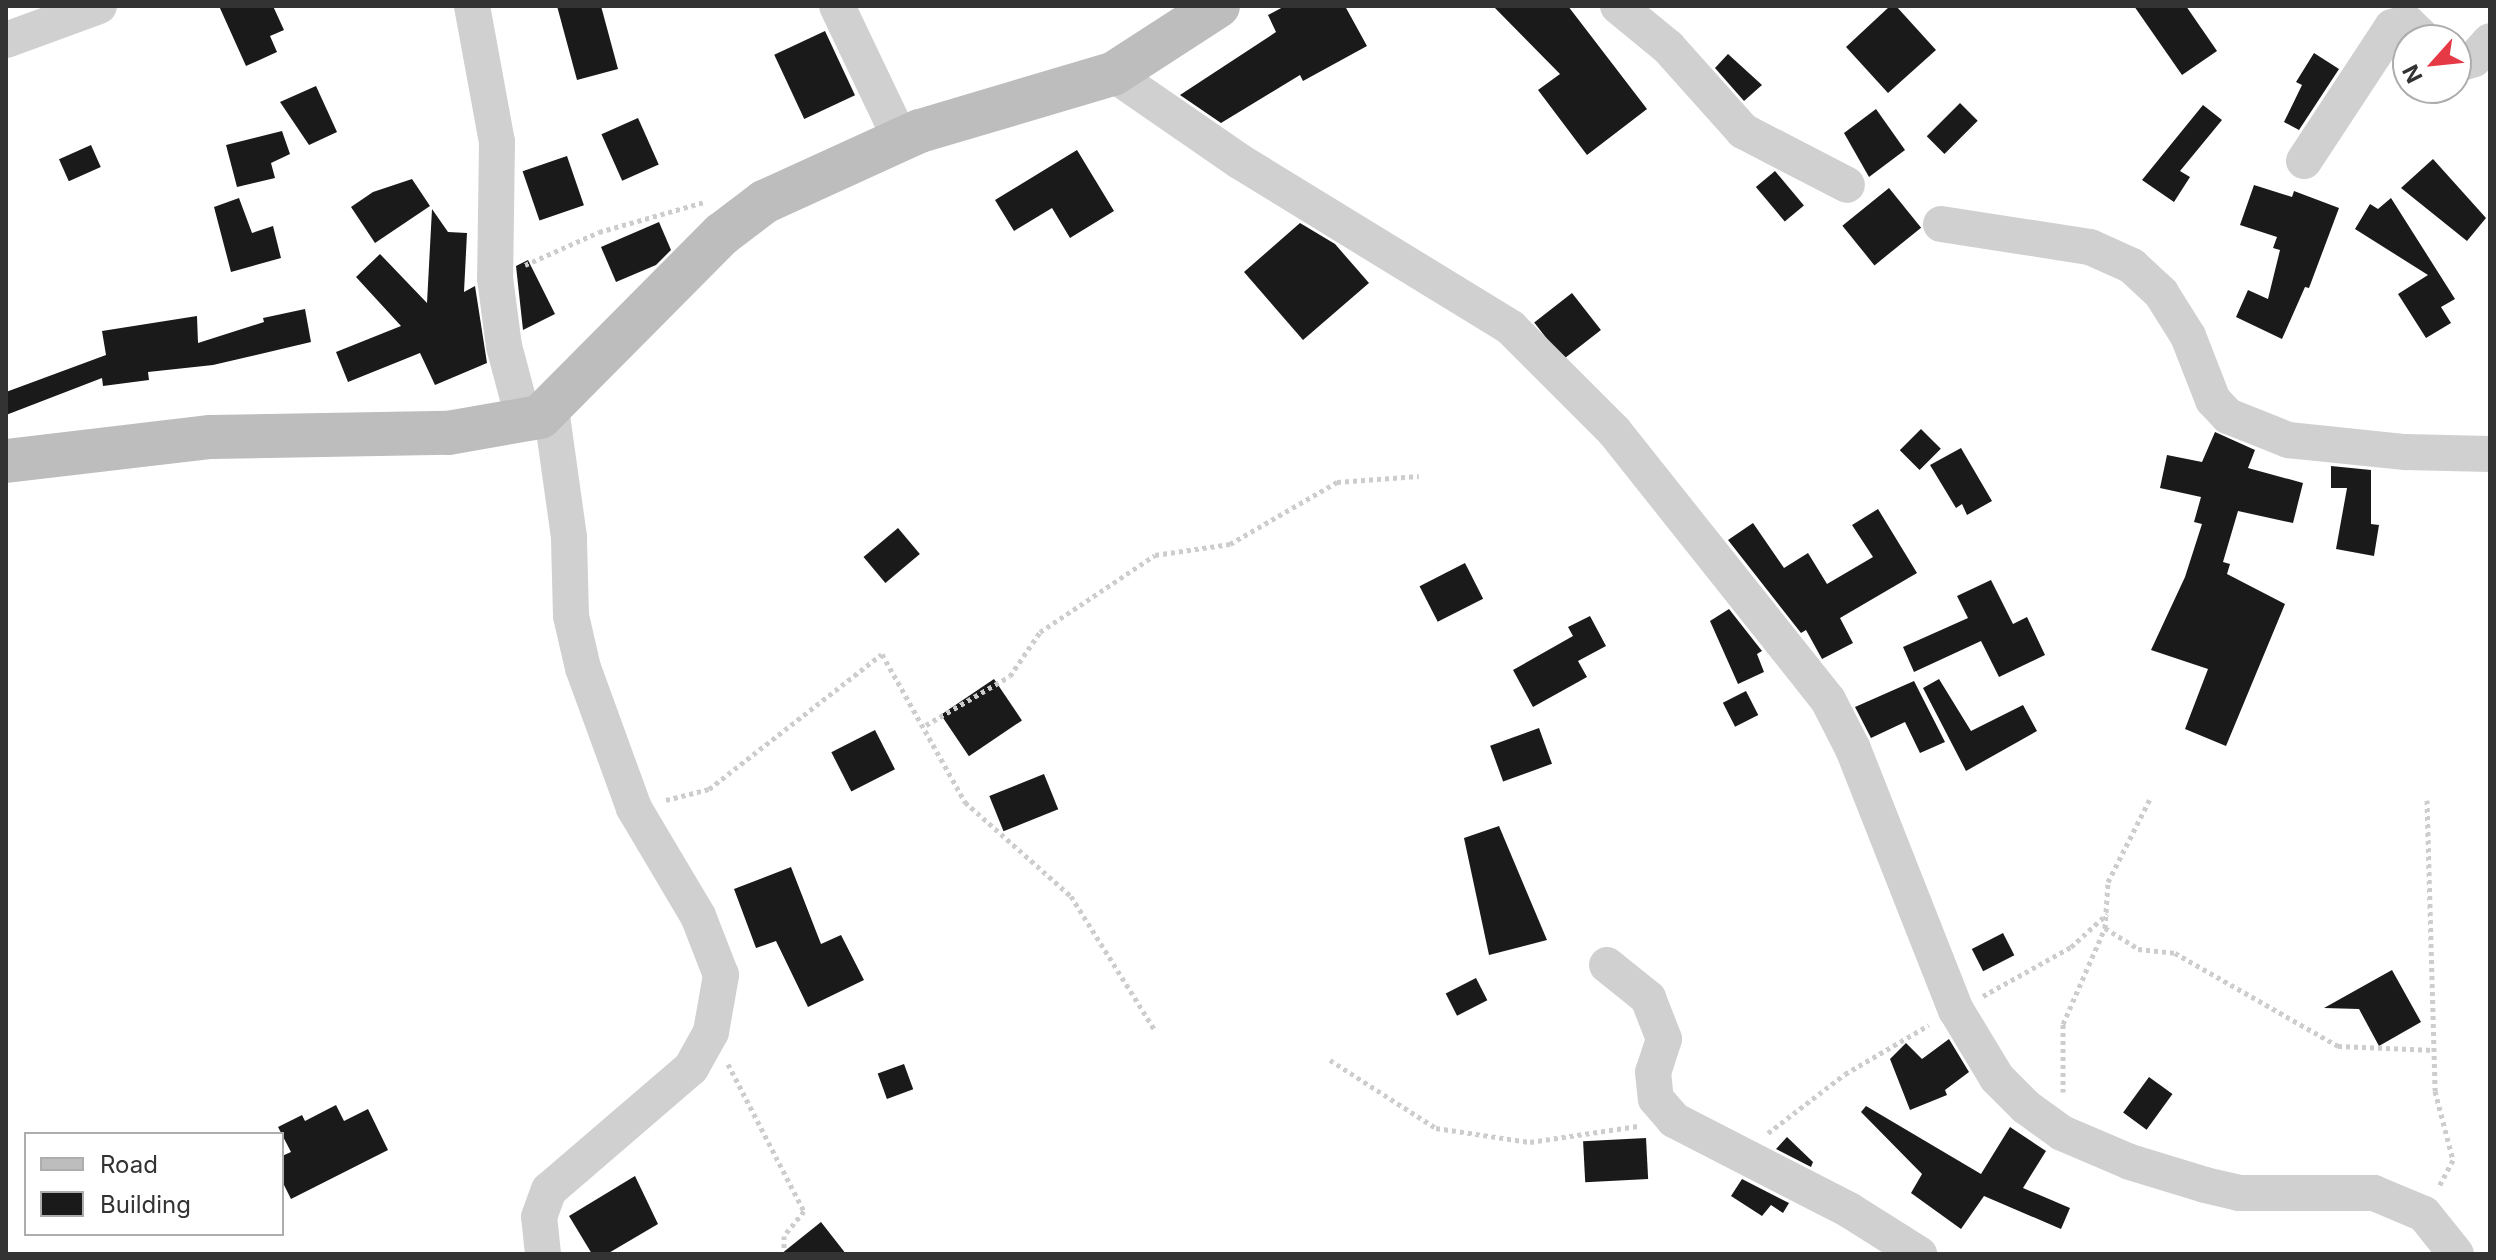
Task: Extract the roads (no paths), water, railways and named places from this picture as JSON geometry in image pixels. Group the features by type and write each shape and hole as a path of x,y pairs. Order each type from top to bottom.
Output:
{"street":[{"path":"6,40 99,6"},
{"path":"472,6 497,142 495,278 504,346 538,415 569,537 571,616 583,668 634,808 698,916 721,975 711,1032 691,1068 549,1190 539,1217 543,1254"},
{"path":"837,6 901,140"},
{"path":"6,461 211,437 448,433 538,415 722,234 764,202 901,140 1113,74 1218,6"},
{"path":"1618,6 1668,47 1743,131 1847,185"},
{"path":"2304,161 2392,27"},
{"path":"2472,60 2490,41"},
{"path":"1113,74 1239,161 1511,328 1614,431 1828,700 1853,749 1956,1010 1997,1078 2062,1133 2130,1162 2239,1193 2374,1193 2424,1214 2456,1254"},
{"path":"1941,224 2090,247 2132,266 2161,293 2188,336 2213,400 2228,416 2288,440 2405,452 2490,454"},
{"path":"1607,965 1648,998 1664,1039 1653,1072 1656,1099 1674,1120 1849,1210 1919,1254"}]}
